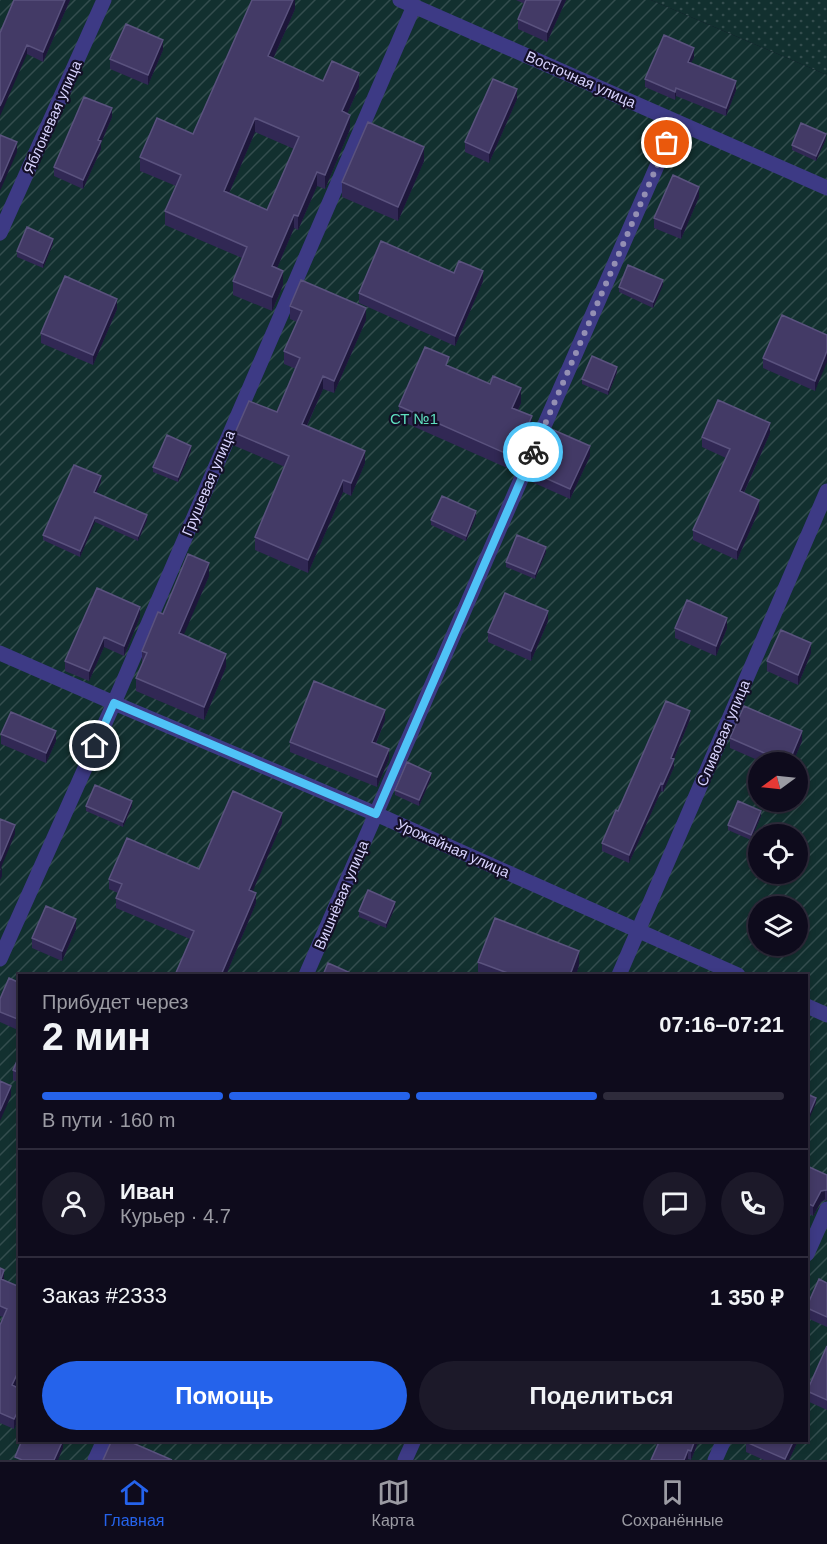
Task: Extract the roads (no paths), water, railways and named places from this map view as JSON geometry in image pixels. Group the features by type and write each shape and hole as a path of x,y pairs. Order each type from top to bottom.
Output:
{"street":[{"name":"Яблоневая улица","path":"0,233 104,0"},
{"name":"Восточная улица","path":"407,3 827,188"},
{"name":"Грушевая улица","path":"0,959 114,703 407,3"},
{"name":"Вишнёвая улица","path":"306,974 676,122"},
{"name":"Сливовая улица","path":"619,974 827,491"},
{"name":"Урожайная улица","path":"0,653 376,814 736,974"},
{"path":"808,1006 827,1015"},
{"path":"808,1252 827,1209"},
{"path":"95,1460 103,1442"},
{"path":"405,1460 413,1442"},
{"path":"716,1460 723,1442"}],"park label":[{"name":"СТ №1","path":"414,418"}]}
